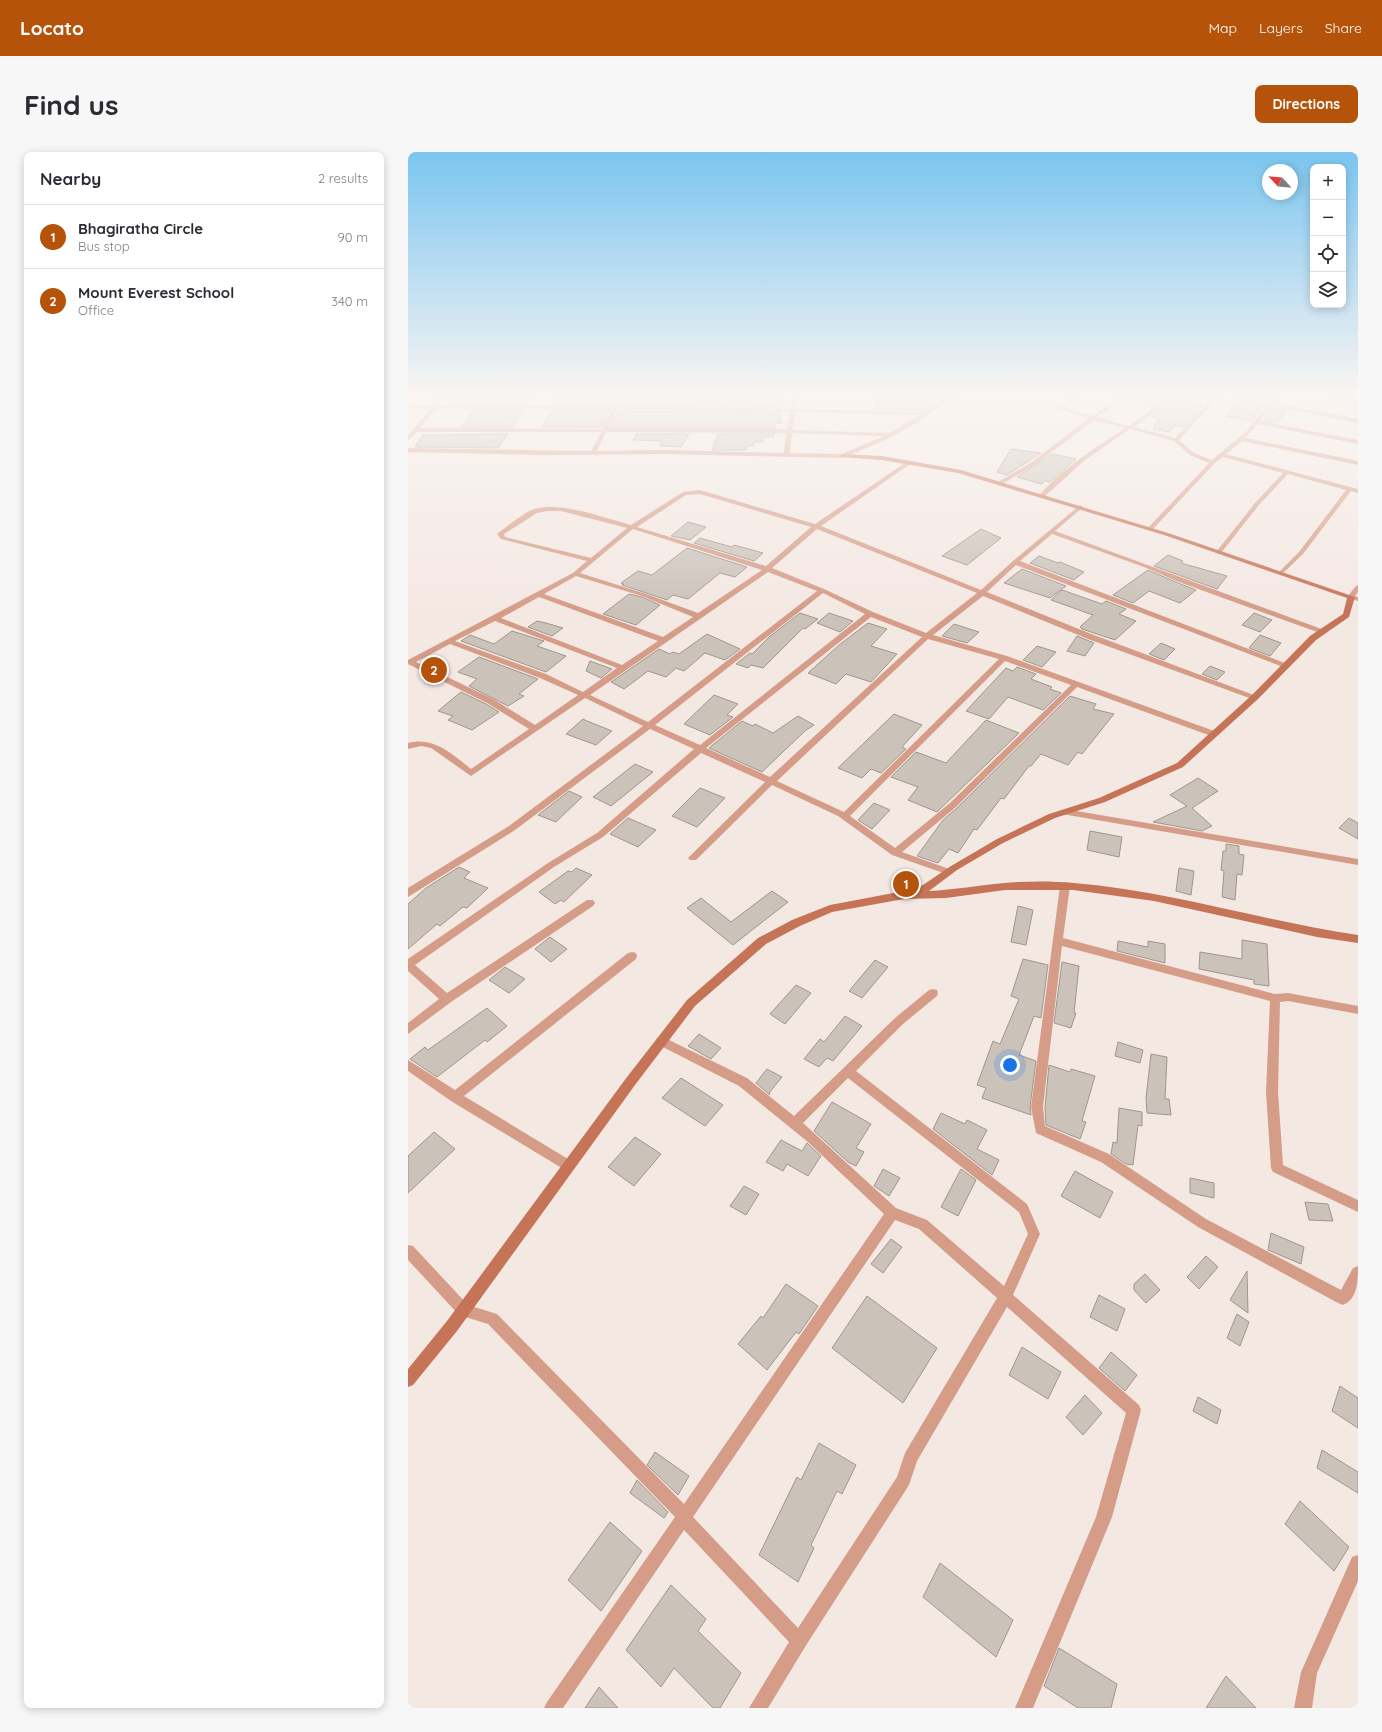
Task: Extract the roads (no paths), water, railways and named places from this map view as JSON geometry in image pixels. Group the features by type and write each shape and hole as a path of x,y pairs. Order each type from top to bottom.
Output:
{"street":[{"path":"408,746 421,743 430,746 452,758 471,773 767,569 816,526 905,466"},
{"path":"930,466 959,471 1150,529 1354,598"},
{"path":"1000,483 1015,476 1029,466"},
{"path":"1042,496 1076,466"},
{"path":"1150,529 1210,466"},
{"path":"1263,466 1358,491"},
{"path":"1220,552 1257,504 1287,472"},
{"path":"1281,573 1302,553 1349,489"},
{"path":"535,728 490,701 410,662 447,641 540,595 574,574 632,527 685,493 700,492 816,526 984,592 1091,637 1255,696"},
{"path":"692,858 770,782 927,636 984,592 1016,562 1080,508"},
{"path":"592,560 503,538 500,534 535,511 548,509 561,510 632,527 767,569 822,590 870,614 927,636 1004,658 1214,734"},
{"path":"1051,532 1146,566 1181,581 1323,631"},
{"path":"1016,562 1286,665"},
{"path":"574,574 644,595 698,616"},
{"path":"917,894 949,872 1000,841 1064,812 1102,800 1180,765 1323,631 1346,615 1358,586"},
{"path":"408,893 512,828 648,726 822,590"},
{"path":"540,595 663,640"},
{"path":"446,999 408,964 551,865 600,835 699,750 870,614"},
{"path":"495,618 623,668"},
{"path":"447,641 543,676 699,750 841,814 895,852 949,872"},
{"path":"844,817 1004,658"},
{"path":"895,852 953,805 1076,684"},
{"path":"1064,812 1358,862"},
{"path":"408,1380 464,1310 568,1166 691,1003 762,941 796,922 830,909 904,895 946,894 1005,886 1065,886 1154,897 1317,933 1358,939"},
{"path":"1065,886 1038,1107 1040,1129 1105,1158 1202,1222 1343,1298 1358,1273"},
{"path":"408,1029 446,999 590,903"},
{"path":"1058,941 1275,998 1288,997 1358,1010"},
{"path":"455,1097 632,956"},
{"path":"794,1124 849,1072 899,1021 933,993"},
{"path":"1275,998 1272,1092 1277,1168 1358,1206"},
{"path":"661,1041 743,1082 812,1138 892,1213 923,1224 1005,1298 1134,1410 1104,1517 1024,1708"},
{"path":"408,1065 455,1097 568,1166"},
{"path":"758,1708 799,1641 904,1480 910,1458 1005,1298 1034,1234 1023,1208 849,1072"},
{"path":"553,1708 892,1213"},
{"path":"408,1251 464,1310 492,1319 684,1515 683,1518 799,1641"},
{"path":"1303,1708 1309,1672 1358,1563"}],"place":[{"name":"Mount Everest School","path":"434,670"},
{"name":"Bhagiratha Circle","path":"906,884"}]}
